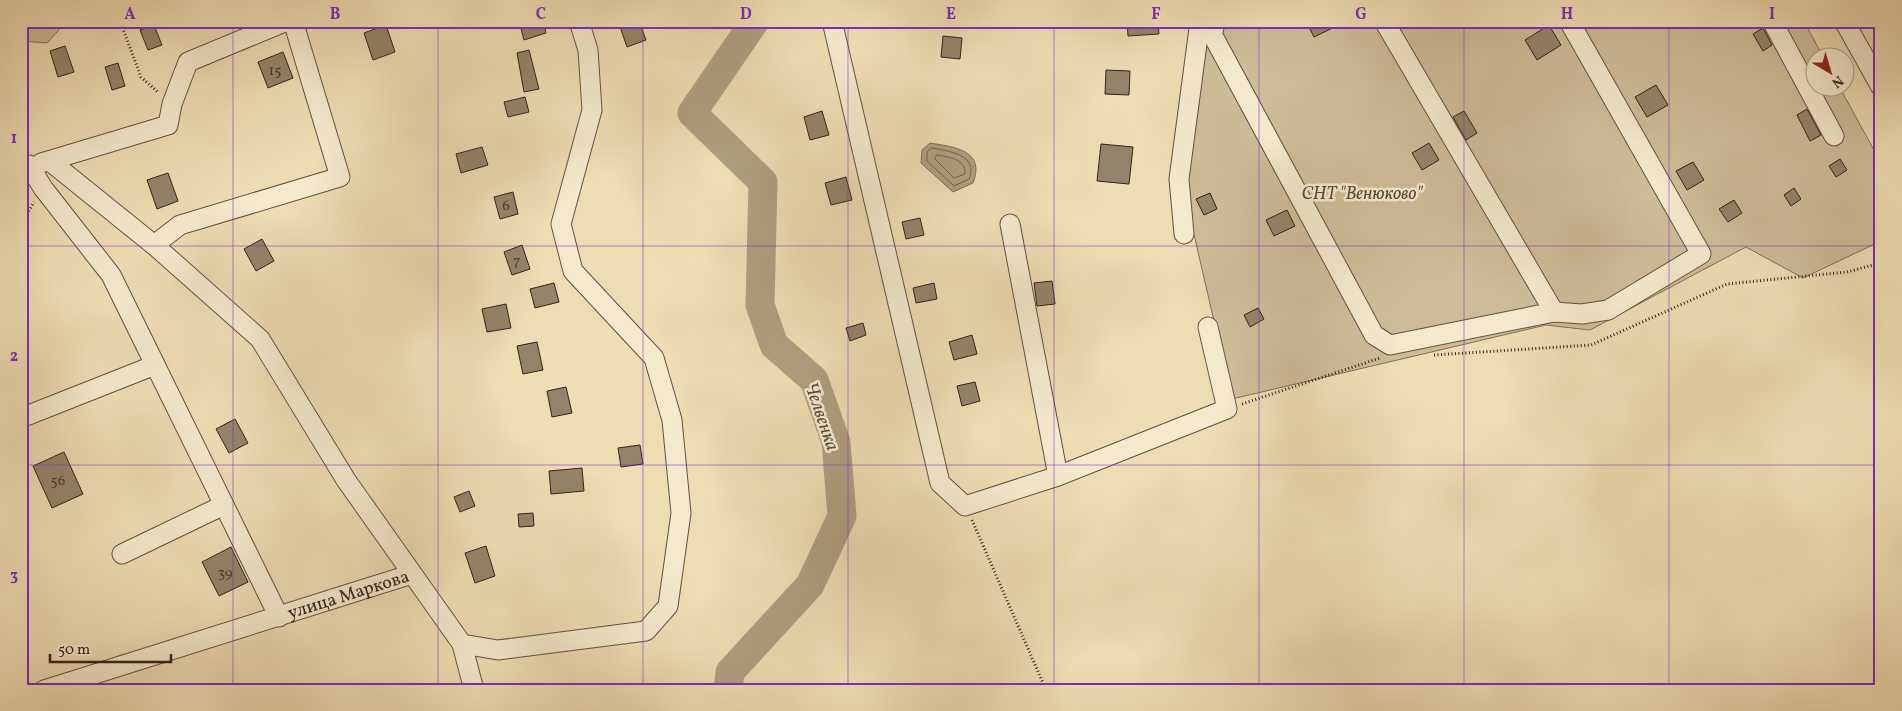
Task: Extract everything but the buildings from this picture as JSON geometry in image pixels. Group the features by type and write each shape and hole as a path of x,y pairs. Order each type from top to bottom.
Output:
{"street":[{"path":"25,166 51,162 168,125 172,104 188,62 287,21"},
{"path":"154,245 180,225 340,177 293,21"},
{"path":"462,644 498,650 646,631 668,606 681,513 672,420 654,358 572,271 561,224 592,110 588,50 579,21"},
{"path":"832,21 940,483 965,506 1058,476 1227,410 1208,328"},
{"path":"1184,234 1179,179 1200,21"},
{"path":"1216,21 1212,34 1374,335 1390,344 1554,312 1582,314 1608,310 1701,254 1569,21"},
{"path":"1384,21 1554,312"},
{"path":"1772,21 1834,136"},
{"path":"1844,21 1881,87"},
{"name":"улица Маркова","path":"44,690 412,574 346,480 260,339 154,245 51,162"},
{"path":"25,166 111,275 279,616"},
{"path":"1010,224 1058,476"},
{"path":"21,418 155,365"},
{"path":"122,554 224,505"},
{"path":"412,574 462,644 474,690"}],"path":[{"path":"120,21 141,77 172,104"},
{"path":"1426,356 1591,345 1727,284 1846,272 1881,263"},
{"path":"1227,410 1378,359 1387,358"},
{"path":"965,506 1046,690"}],"green space":[{"path":"21,21 67,21 47,43 21,41"},
{"name":"СНТ \"Венюково\"","path":"1203,21 1804,21 1818,48 1804,48 1804,98 1845,98 1881,163 1881,241 1803,278 1746,247 1590,330 1546,325 1232,399 1184,191"}],"water":[{"path":"930,143 958,149 971,157 975,163 976,172 973,183 953,192 921,163 922,150"}],"waterway":[{"name":"Челвенка","path":"728,690 730,672 810,585 842,516 836,442 814,380 774,345 760,305 763,182 692,113 755,21"}]}
